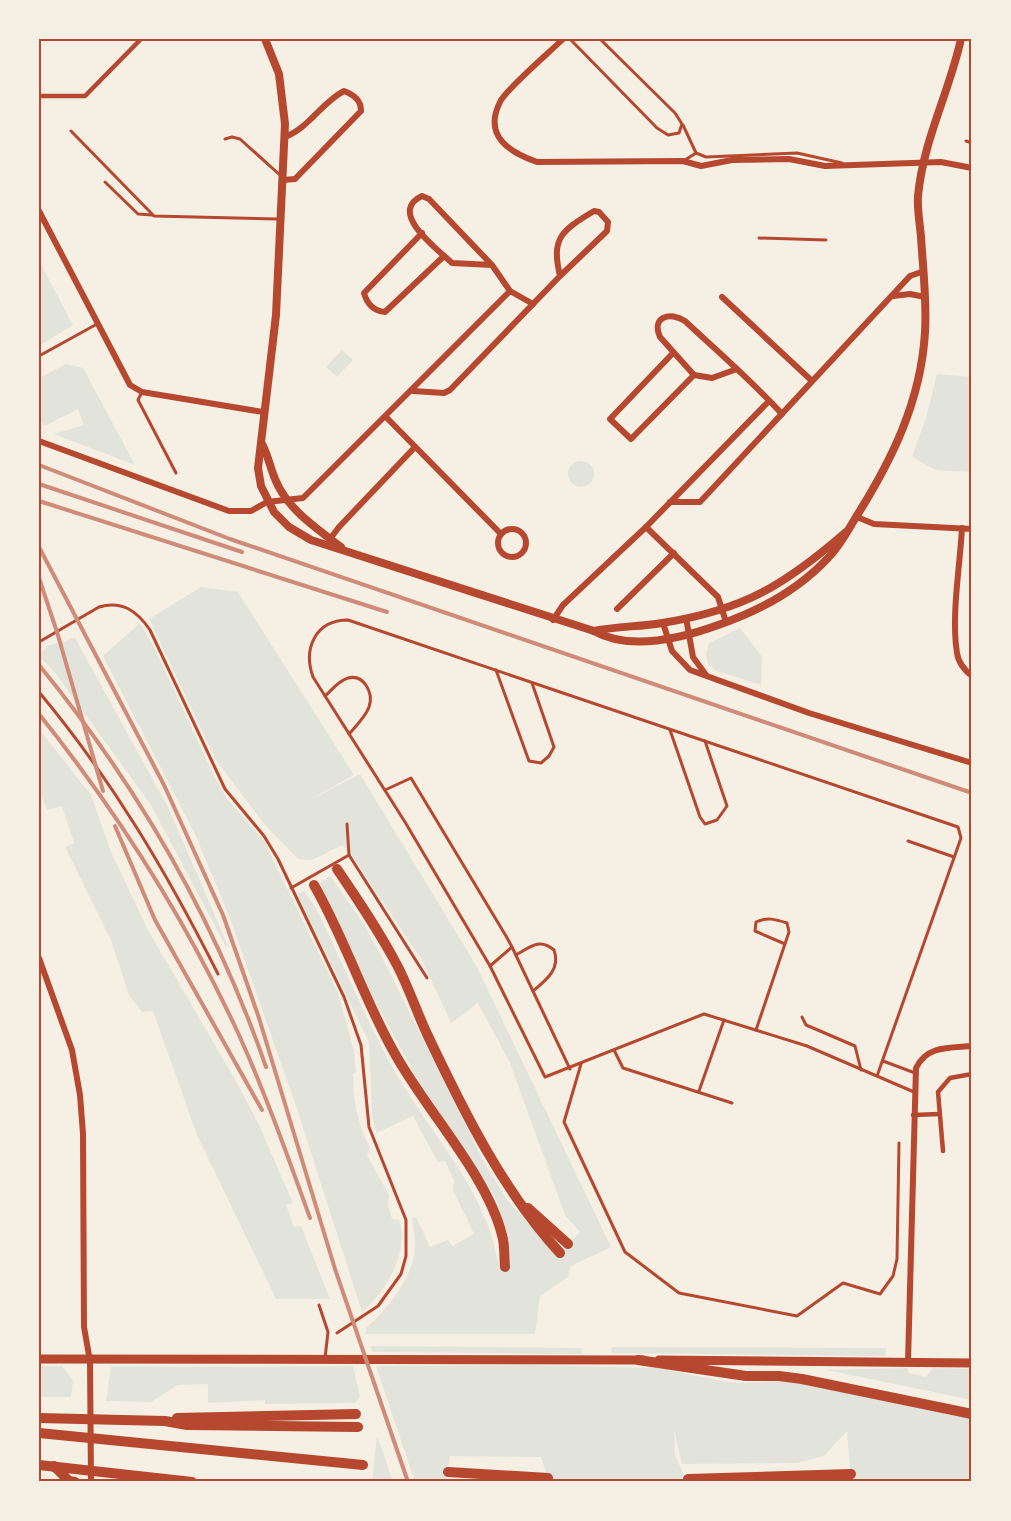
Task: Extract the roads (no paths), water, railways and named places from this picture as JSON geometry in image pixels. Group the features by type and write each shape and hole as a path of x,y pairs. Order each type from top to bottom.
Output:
{"highway":[{"path":"337,868 398,967 428,1036 488,1154 536,1227 560,1253"},
{"path":"314,885 332,915 394,1052 423,1101 474,1174 493,1209 503,1236 505,1267"},
{"path":"523,1204 543,1219 568,1244"},
{"path":"638,1360 746,1376 802,1379 972,1414"},
{"path":"165,1421 181,1417 356,1414"},
{"path":"39,1418 165,1421 187,1425 358,1427"},
{"path":"39,1433 363,1465"},
{"path":"39,1465 192,1482"},
{"path":"54,1466 69,1481 75,1482"},
{"path":"448,1472 548,1478"},
{"path":"687,1479 851,1474"}],"main road":[{"path":"39,1359 972,1363"}],"street":[{"path":"39,96 85,96 141,39"},
{"path":"265,39 279,74 285,137 276,325 272,368 263,412 262,444 258,468 267,502 289,527 311,540 553,620 594,631 606,638 666,640 690,635 726,622 770,603 804,581 841,544 889,463 915,395 923,356 925,297 918,198 928,141 961,39"},
{"path":"563,39 499,102 494,123 498,138 516,154 537,162 683,161 701,166 732,160 789,159 825,166 940,162 972,168"},
{"path":"283,179 295,179 361,111 361,104 352,94 344,91 336,95 306,124 285,137"},
{"path":"492,265 457,264 444,256 411,221 408,211 412,202 425,196 492,265 510,291 533,304"},
{"path":"413,391 444,393 450,390 560,276 607,231 608,222 599,213 594,211 560,238 555,255 560,276"},
{"path":"39,212 130,386 142,392 263,412"},
{"path":"422,233 364,293 366,300 378,311 386,312 444,256"},
{"path":"670,502 700,502 910,276 924,271"},
{"path":"40,440 229,511 251,511 267,502 303,498 413,391 510,291"},
{"path":"892,296 910,294 925,297"},
{"path":"722,297 811,380"},
{"path":"737,369 712,378 694,375 673,353 658,332 660,321 674,314 685,321 737,369 782,414"},
{"path":"673,353 610,419 630,439 694,375"},
{"path":"553,620 571,597 646,527 769,400"},
{"path":"386,417 501,534"},
{"path":"262,444 276,481 288,501 338,548"},
{"path":"330,539 416,447"},
{"path":"856,516 874,525 972,529"},
{"path":"646,527 718,597 726,622"},
{"path":"962,528 956,601 957,655 963,667 972,676"},
{"path":"509,529 522,533 526,541 524,550 517,556 504,554 498,542 501,534 509,529"},
{"path":"594,631 615,626 663,623 740,604 783,582 849,529"},
{"path":"617,609 674,553"},
{"path":"686,618 693,657 701,671 708,677"},
{"path":"663,623 666,640 681,663 690,670 809,713 972,763"},
{"path":"39,958 42,973 72,1050 80,1095 83,1134 84,1327 90,1360 91,1482"},
{"path":"908,1362 916,1074 920,1059 931,1050 972,1046"},
{"path":"943,1151 938,1092 944,1083 957,1075 972,1074"},
{"path":"914,1115 940,1114"}],"lane":[{"path":"570,39 657,128 668,135 679,133 682,124"},
{"path":"600,39 675,113 696,153 706,157 808,154 846,164"},
{"path":"71,131 154,216"},
{"path":"225,140 232,137 240,139 283,179"},
{"path":"966,141 972,143"},
{"path":"683,161 696,153"},
{"path":"105,182 138,214 280,219"},
{"path":"759,238 826,240"},
{"path":"39,356 97,324"},
{"path":"142,392 138,400 176,473"},
{"path":"39,641 88,612 109,604 122,606 138,615 150,630 225,789 264,836 344,997 361,1045 369,1127 406,1220 406,1256 401,1274 392,1289 363,1318 337,1333"},
{"path":"877,1077 961,838 958,827 348,620 328,622 311,641 308,663 312,677 385,790 490,966 545,1077 570,1069 693,1016 704,1014 807,1046 877,1077 914,1092"},
{"path":"496,670 529,761 541,763 554,747 532,683"},
{"path":"325,696 346,679 355,678 367,685 371,694 370,705 349,734"},
{"path":"39,692 101,771 144,836 218,974"},
{"path":"670,730 700,817 705,824 717,820 727,806 705,741"},
{"path":"385,790 411,778 512,947 570,1069"},
{"path":"348,824 349,855 427,978"},
{"path":"908,841 954,857"},
{"path":"291,888 349,855"},
{"path":"756,1030 785,944 789,932 787,923 771,918 756,922 755,931 785,944"},
{"path":"516,955 537,943 547,944 554,950 556,963 548,978 533,991"},
{"path":"490,966 512,947"},
{"path":"802,1017 806,1025 855,1046 861,1070"},
{"path":"699,1091 724,1020"},
{"path":"614,1050 623,1068 732,1103"},
{"path":"883,1061 916,1074"},
{"path":"581,1064 564,1122 626,1252 679,1293 797,1316 843,1283 880,1294 893,1276 897,1260 899,1143"},
{"path":"319,1305 328,1332 325,1360"}],"railway":[{"path":"39,465 230,539 972,793"},
{"path":"39,484 242,552"},
{"path":"39,501 387,612"},
{"path":"39,547 164,785 223,915 259,1018 335,1269 408,1482"},
{"path":"39,578 103,791"},
{"path":"39,665 109,758 170,856 223,959 266,1067"},
{"path":"39,714 96,790 149,868 196,950 249,1058 310,1218"},
{"path":"115,826 155,920 262,1110"}]}
